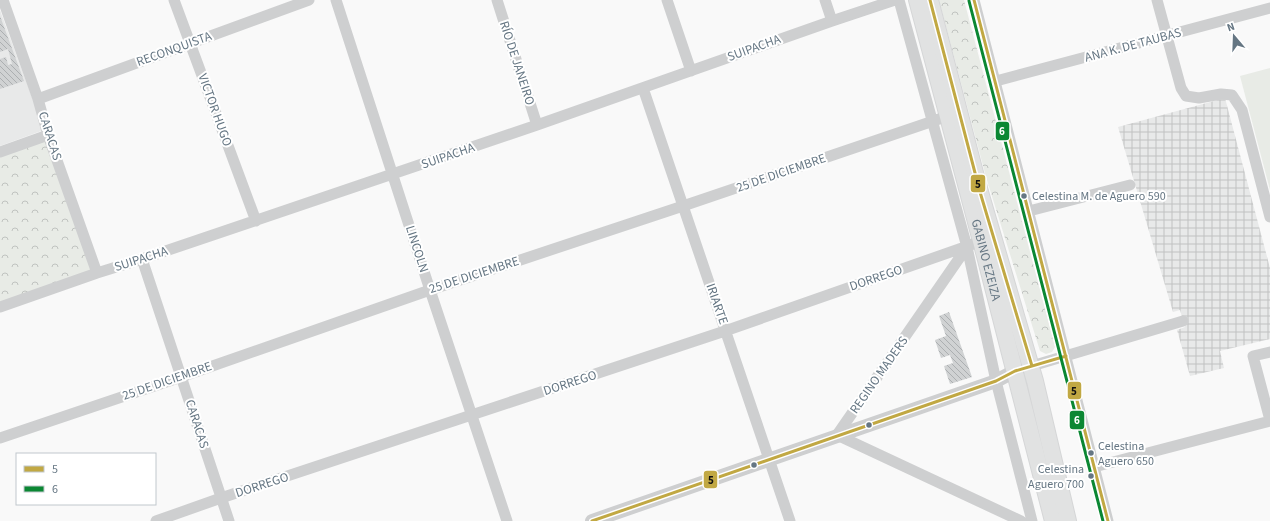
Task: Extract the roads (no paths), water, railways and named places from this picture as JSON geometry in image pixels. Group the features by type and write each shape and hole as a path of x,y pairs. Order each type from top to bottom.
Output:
{"main road":[{"name":"GABINO EZEIZA","path":"917,0 948,116 974,244 1015,371 1053,521"},
{"name":"GABINO EZEIZA","path":"930,0 980,192 1032,366 1068,521"}],"street":[{"name":"CARACAS","path":"3,0 38,99 48,135 97,273"},
{"name":"VICTOR HUGO","path":"174,0 256,221"},
{"name":"RECONQUISTA","path":"38,99 309,0"},
{"name":"LINCOLN","path":"336,0 471,416 507,521"},
{"name":"RÍO DE JANEIRO","path":"497,0 537,126"},
{"path":"667,0 691,71"},
{"path":"825,0 832,20"},
{"name":"SUIPACHA","path":"0,307 97,273 537,126 832,20 895,0"},
{"path":"899,0 932,121 974,244 996,380 1032,521"},
{"path":"974,0 1108,521"},
{"path":"1157,0 1181,88 1186,96 1199,98 1220,94 1232,95 1242,110 1270,217"},
{"name":"ANA K. DE TAUBAS","path":"996,81 1270,8"},
{"name":"IRIARTE","path":"644,88 790,521"},
{"name":"25 DE DICIEMBRE","path":"0,438 181,377 430,290 948,116"},
{"path":"0,152 48,135"},
{"path":"1029,211 1130,185"},
{"name":"DORREGO","path":"156,521 221,498 726,331 974,244"},
{"name":"REGINO MADERS","path":"837,435 974,244"},
{"name":"CARACAS","path":"142,259 229,521"},
{"path":"592,521 996,380 1015,371 1183,321"},
{"path":"1094,467 1270,421 1253,356 1270,352"},
{"path":"837,435 1021,521"}],"place":[{"name":"Celestina M. de Aguero 590","path":"1024,196"},
{"name":"Celestina Aguero 650","path":"1091,453"},
{"name":"Celestina Aguero 700","path":"1091,476"}]}
